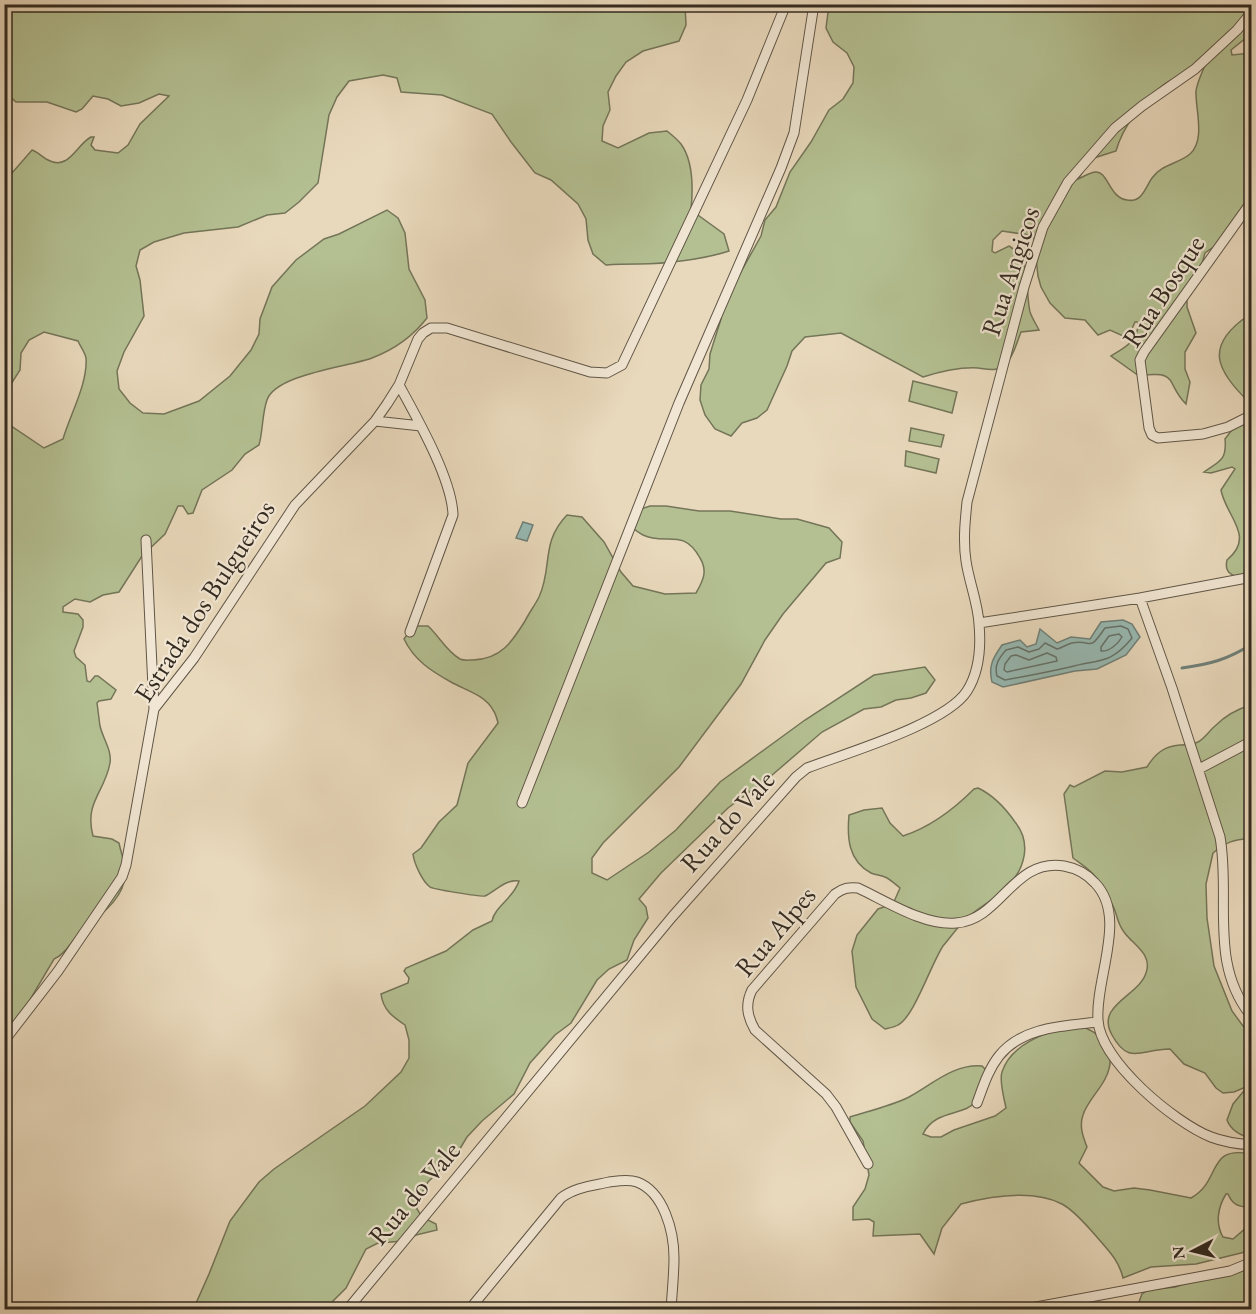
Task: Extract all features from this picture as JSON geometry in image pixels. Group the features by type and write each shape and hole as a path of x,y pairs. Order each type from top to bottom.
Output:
{"street":[{"name":"Estrada dos Bulgueiros","path":"4,1041 58,970 122,877 126,866 154,709 194,658 295,505 375,421 399,385 418,339 431,328 447,328 600,374 616,370 622,365 747,100 786,4"},
{"path":"522,803 679,404 790,142 799,105 814,4"},
{"name":"Rua Angicos","path":"979,623 966,560 964,532 968,502 1024,287 1043,227 1068,182 1115,128 1195,69 1237,30 1251,12"},
{"name":"Rua Bosque","path":"1251,201 1144,351 1140,360 1149,428 1152,435 1158,438 1203,434 1228,427 1251,415"},
{"path":"399,385 421,426 453,502 453,515 410,632"},
{"path":"375,421 421,426"},
{"path":"146,540 154,709"},
{"path":"979,623 1140,598 1251,577"},
{"path":"1140,598 1220,837 1224,858 1222,928 1224,954 1231,981 1251,1017"},
{"name":"Rua do Vale","path":"346,1310 672,917 796,777 807,768 926,722 953,707 967,692 975,675 979,654 979,623"},
{"path":"1199,769 1251,741"},
{"name":"Rua Alpes","path":"868,1164 836,1107 826,1094 755,1030 747,1008 752,990 835,894 842,889 858,888 923,918 941,923 957,923 981,915 1023,876 1044,865 1069,867 1082,872 1101,889 1109,916 1109,936 1097,1001 1098,1022 1102,1037 1112,1054 1152,1098 1186,1125 1212,1137 1235,1144 1251,1145"},
{"path":"977,1103 990,1069 999,1055 1016,1041 1037,1031 1098,1022"},
{"path":"470,1310 561,1198 577,1189 626,1180 644,1186 655,1195 665,1214 672,1235 674,1257 671,1310"},
{"path":"1020,1310 1230,1271 1251,1262"}],"green space":[{"path":"5,5 685,5 686,25 679,41 643,51 626,62 608,92 610,110 603,126 602,141 618,148 649,133 667,131 673,136 681,144 688,159 692,185 691,210 724,234 729,251 673,262 606,265 593,254 588,240 586,219 578,204 551,180 535,173 492,114 442,95 401,92 397,78 383,75 349,81 337,97 329,115 318,183 285,213 267,215 238,227 184,233 154,242 140,250 136,266 144,316 124,352 117,371 119,389 130,403 143,413 164,414 199,401 230,376 251,350 259,334 260,319 272,287 296,260 324,239 387,210 398,218 405,233 409,269 425,300 427,318 409,336 380,355 298,378 273,391 265,405 259,445 245,454 232,470 202,490 193,513 188,514 183,506 178,506 165,534 142,556 119,592 103,595 90,602 75,599 63,607 63,612 78,614 83,620 83,627 74,651 76,657 85,665 87,681 90,682 98,676 116,690 111,699 97,703 100,726 109,749 110,763 93,806 91,824 93,836 112,839 119,843 125,875 115,900 77,936 62,954 54,959 5,1042 5,422 44,448 63,439 84,378 86,358 78,341 44,332 29,340 21,353 20,370 11,384 5,406 5,181 32,150 48,160 61,162 67,160 86,141 94,137 91,145 95,150 118,153 128,145 140,124 169,96 159,94 139,103 121,106 108,99 93,96 82,109 76,112 47,102 16,102 7,94 5,96"},
{"path":"829,5 1251,5 1251,37 1246,38 1231,50 1232,55 1251,53 1251,209 1225,239 1205,253 1197,282 1187,296 1187,307 1196,333 1185,352 1185,369 1190,382 1186,404 1166,377 1161,375 1139,376 1111,356 1134,339 1138,322 1135,322 1131,331 1123,336 1110,330 1098,335 1085,320 1065,318 1050,303 1041,287 1034,239 1029,235 1002,231 993,240 992,251 995,253 1009,246 1021,259 1026,276 1030,312 1039,330 1021,332 1008,362 1002,367 992,370 957,369 923,377 841,333 805,337 792,351 767,410 757,418 742,423 731,436 715,429 705,415 700,400 701,385 709,369 710,354 721,319 723,304 761,236 765,220 776,207 790,172 811,142 829,110 843,99 853,83 854,67 847,53 833,42 826,28","holes":["1205,65 1196,91 1198,141 1190,154 1156,173 1140,197 1132,200 1121,198 1116,194 1103,175 1099,173 1095,172 1078,179 1091,159 1116,151 1128,124 1155,92 1177,77"]},
{"path":"1252,315 1251,404 1229,381 1220,359 1220,348 1225,337 1234,326"},
{"path":"913,381 957,392 952,413 909,401"},
{"path":"1240,425 1251,425 1251,578 1233,575 1229,573 1226,566 1227,560 1239,543 1239,534 1221,490 1235,469 1232,467 1211,473 1204,472 1221,459 1225,451 1225,439"},
{"path":"911,428 944,435 941,447 909,441"},
{"path":"906,451 939,459 936,473 905,466"},
{"path":"650,506 699,511 730,511 781,519 797,519 829,528 842,542 840,558 826,563 783,614 765,640 741,684 679,767 603,843 592,858 592,873 607,880 649,852 676,830 720,782 805,720 874,675 925,667 935,680 926,693 896,700 881,707 864,709 822,732 771,776 728,808 661,873 639,899 646,907 648,918 634,940 627,960 609,969 597,980 571,1023 555,1035 530,1063 514,1094 482,1121 467,1137 458,1152 428,1182 419,1198 417,1209 422,1217 436,1224 437,1230 416,1235 404,1241 378,1243 366,1249 346,1288 325,1309 193,1310 230,1221 259,1182 274,1169 365,1106 401,1072 409,1058 409,1040 405,1025 386,1009 381,994 408,983 409,978 404,971 406,968 446,951 473,930 492,921 519,881 509,882 482,896 430,887 419,872 413,854 421,848 439,822 457,805 468,763 498,723 494,712 485,700 430,669 418,659 404,639 413,626 428,626 451,652 465,660 483,659 505,648 520,629 539,597 553,535 567,515 582,517 604,542 621,572 633,586 665,594 696,593 702,580 704,567 694,549 681,540 651,538 632,527 635,511"},
{"path":"1251,705 1251,839 1230,842 1213,853 1206,884 1207,918 1214,966 1232,1011 1243,1026 1251,1031 1251,1139 1234,1130 1227,1120 1233,1104 1248,1086 1234,1092 1223,1093 1216,1088 1205,1073 1184,1064 1170,1049 1130,1053 1118,1045 1112,1035 1108,1025 1109,1016 1113,1008 1142,981 1146,973 1147,960 1121,927 1114,908 1102,893 1098,881 1088,869 1073,858 1064,794 1070,785 1074,787 1105,771 1122,772 1147,767 1153,758 1165,749 1198,742 1219,722"},
{"path":"978,788 999,803 1020,830 1025,847 1022,864 1007,887 958,927 938,954 910,1012 897,1026 885,1029 872,1019 856,987 852,951 857,935 878,909 893,904 900,888 887,878 863,868 853,855 848,832 849,815 882,808 890,823 903,836 932,823"},
{"path":"1073,1024 1099,1036 1109,1050 1110,1059 1105,1079 1083,1115 1081,1127 1087,1147 1079,1163 1103,1187 1114,1191 1134,1188 1191,1198 1207,1183 1220,1159 1237,1153 1251,1154 1251,1208 1237,1205 1226,1194 1219,1210 1218,1221 1223,1237 1233,1239 1246,1228 1251,1227 1251,1253 1245,1252 1196,1264 1151,1267 1123,1278 1112,1255 1071,1210 1051,1199 1025,1195 1012,1195 961,1204 942,1228 934,1254 920,1234 873,1236 874,1222 869,1219 853,1220 853,1207 865,1189 869,1175 863,1141 850,1122 850,1117 902,1100 952,1072 972,1066 982,1066 986,1070 975,1102 964,1109 935,1120 923,1134 941,1137 954,1130 995,1116 1006,1108 1001,1076 1013,1053 1032,1040"},
{"path":"1251,1263 1251,1309 1129,1310 1137,1307 1142,1294 1148,1290 1175,1287"}],"water":[{"path":"523,522 533,525 527,541 516,538"},
{"path":"1123,620 1132,624 1140,637 1126,655 1097,669 1075,671 1003,687 992,682 992,662 1002,645 1020,640 1027,647 1036,644 1040,629 1057,643 1071,637 1090,639 1101,622"}],"waterway":[{"path":"1182,668 1218,660 1252,644"}]}
